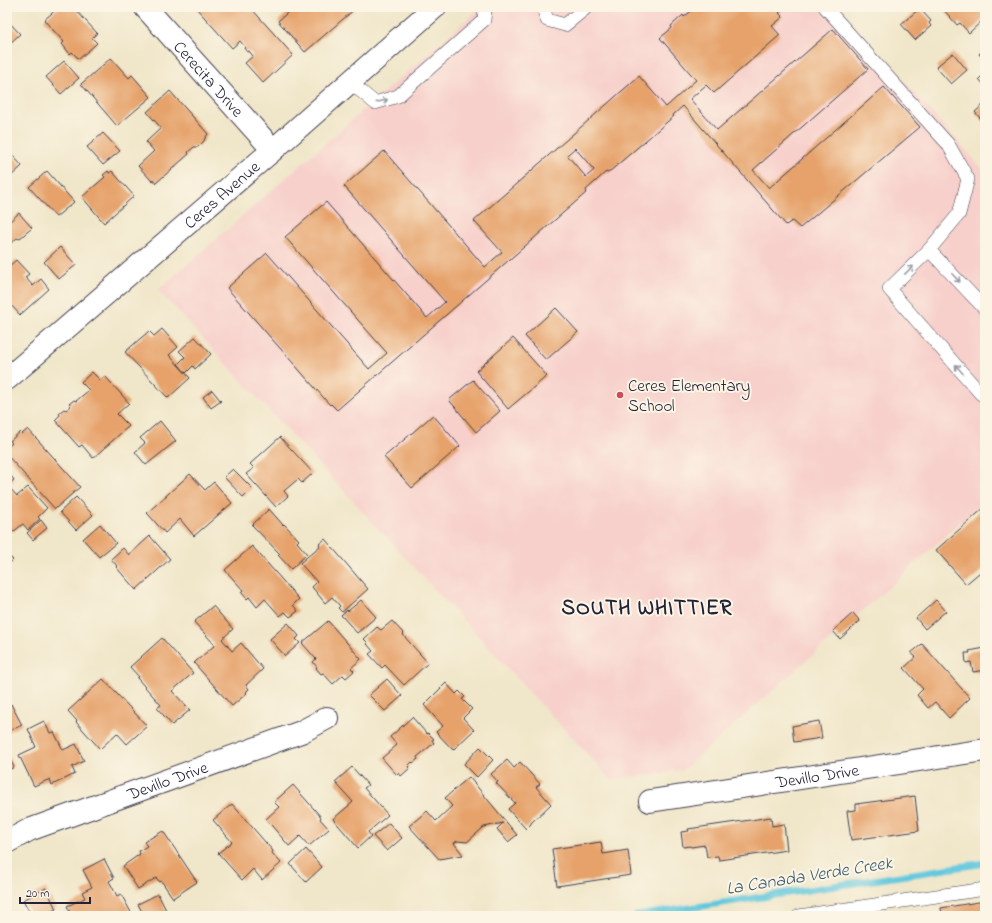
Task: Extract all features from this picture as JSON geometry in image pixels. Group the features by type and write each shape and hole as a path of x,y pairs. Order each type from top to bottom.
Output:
{"street":[{"name":"Cerecita Drive","path":"145,7 273,150"},
{"name":"Ceres Avenue","path":"7,380 273,150 435,7"},
{"name":"Devillo Drive","path":"7,842 29,830 301,732 327,718"},
{"name":"Devillo Drive","path":"650,801 985,750"}],"lane":[{"path":"350,82 375,103 398,96 484,20 484,7"},
{"path":"543,7 547,20 565,25 586,7"},
{"path":"825,7 948,144 968,179 959,214 929,250 889,289 981,394 985,390"},
{"path":"929,250 985,308"},
{"path":"799,916 985,888"}],"shaded area":[{"name":"Ceres Elementary School","path":"481,7 838,7 985,172 985,500 683,770 611,780 158,290"}],"building":[{"path":"59,7 73,7 97,33 92,38 97,43 79,59 72,52 70,54 62,44 64,42 44,20"},
{"path":"250,7 293,55 263,83 245,63 253,56 249,51 247,52 240,41 232,48 196,8"},
{"path":"294,7 357,7 305,52 278,21"},
{"path":"696,7 786,7 779,13 783,17 772,26 780,35 714,93 706,85 690,99 717,130 833,29 868,69 753,170 769,188 884,87 920,127 800,228 792,221 786,225 683,106 673,115 674,116 608,173 606,172 586,190 587,192 337,410 331,404 330,405 227,288 267,253 369,369 387,353 285,237 326,202 427,318 445,302 344,186 384,151 485,267 502,252 474,221 639,76 666,107 696,80 660,38 672,28 671,26 683,15 684,17","holes":["575,148 594,170 586,177 567,155"]},
{"path":"946,7 985,7 985,18 969,33 960,23 957,25 943,9"},
{"path":"918,10 919,12 921,10 931,21 929,23 931,26 915,40 901,24"},
{"path":"7,20 20,34 7,46"},
{"path":"985,41 985,61 979,54 984,49 982,46"},
{"path":"953,53 967,70 951,84 936,67"},
{"path":"111,58 129,78 132,75 151,97 117,126 81,84"},
{"path":"64,61 79,78 61,94 46,77"},
{"path":"985,73 985,86 979,79"},
{"path":"170,91 208,134 198,147 194,147 188,152 189,154 156,183 153,179 152,181 138,166 154,151 146,142 161,128 147,112"},
{"path":"985,103 985,124 975,112"},
{"path":"103,133 120,151 103,165 87,147"},
{"path":"7,149 22,166 8,179 10,180 7,182"},
{"path":"47,171 74,202 56,217 29,187"},
{"path":"108,171 109,173 112,171 134,196 104,223 82,197 105,177 103,175"},
{"path":"19,213 32,228 7,247 7,224"},
{"path":"60,247 76,265 59,279 44,262"},
{"path":"16,260 29,274 25,277 33,286 41,279 49,289 20,315 11,305 8,307 7,306 7,268"},
{"path":"556,308 578,332 546,360 525,336"},
{"path":"162,329 178,347 169,355 190,378 168,398 125,352 149,331 154,336"},
{"path":"195,337 211,354 195,369 193,366 186,373 178,364 185,357 179,351"},
{"path":"513,338 547,376 508,409 476,371"},
{"path":"92,372 100,380 105,376 129,403 117,414 129,426 93,458 82,445 79,447 55,420 60,415 59,413 71,406 69,404 74,400 76,401 89,390 81,382"},
{"path":"473,380 500,411 476,432 449,400"},
{"path":"212,390 221,401 211,408 203,397"},
{"path":"433,415 460,446 412,488 384,457"},
{"path":"160,421 176,441 146,465 135,452 145,443 140,438"},
{"path":"28,429 80,487 55,509 7,455 7,448 12,443 10,441 20,432 22,434"},
{"path":"280,437 313,473 302,483 298,479 284,491 288,496 276,507 246,474 254,468 250,464"},
{"path":"233,469 252,488 243,497 224,477"},
{"path":"7,471 14,480 7,485"},
{"path":"190,474 205,490 214,482 232,503 194,536 180,519 165,533 147,513"},
{"path":"7,485 17,496 28,487 47,508 38,517 40,519 28,530 23,524 13,532 8,526 7,527"},
{"path":"76,497 93,515 76,530 60,512"},
{"path":"985,507 985,568 966,584 936,550"},
{"path":"269,509 299,540 297,542 307,554 291,569 278,555 280,554 252,525"},
{"path":"41,520 47,528 33,540 27,533"},
{"path":"100,524 116,543 99,557 83,539"},
{"path":"150,536 170,559 136,590 111,559 123,548 129,555"},
{"path":"325,539 368,589 342,612 338,608 340,606 332,597 325,603 312,587 317,582 300,563 320,546 319,544"},
{"path":"252,546 299,599 293,605 298,611 290,617 285,612 280,616 265,599 257,607 249,597 247,599 241,592 243,590 225,570"},
{"path":"7,554 13,560 7,566"},
{"path":"361,600 376,617 357,633 341,615"},
{"path":"936,600 946,611 925,629 916,618"},
{"path":"213,606 233,629 222,639 232,651 241,643 263,669 246,685 249,689 246,692 247,693 232,706 194,663 215,645 194,622"},
{"path":"853,613 860,621 840,639 833,631"},
{"path":"328,621 361,659 351,668 354,671 346,678 343,675 333,684 316,668 317,667 313,662 316,659 302,643"},
{"path":"392,621 428,663 404,685 385,665 382,668 369,654 373,651 364,639 377,627 381,630"},
{"path":"288,623 299,636 296,639 300,643 285,656 270,639"},
{"path":"162,638 193,673 172,691 190,710 172,725 157,708 161,705 137,678 139,677 130,667"},
{"path":"922,644 970,698 949,718 935,702 928,708 917,695 923,689 904,668 916,657 911,653"},
{"path":"985,648 985,670 973,672 971,662 966,663 965,653 970,653 969,651"},
{"path":"103,679 147,726 127,744 117,733 100,749 68,711"},
{"path":"387,679 402,696 385,711 369,695"},
{"path":"446,683 456,694 459,691 465,697 462,699 472,709 463,718 474,730 453,750 436,732 443,726 424,705"},
{"path":"11,704 22,725 7,732 7,706"},
{"path":"412,717 427,734 428,733 434,739 432,740 434,743 417,757 418,759 408,766 410,768 401,776 399,773 397,775 382,758 397,745 390,737"},
{"path":"44,721 50,733 54,732 63,750 76,744 84,761 72,767 75,774 52,785 50,779 34,786 19,755 36,747 28,729"},
{"path":"819,721 822,738 794,742 792,726"},
{"path":"480,747 493,760 477,777 464,764"},
{"path":"7,754 14,767 7,771"},
{"path":"507,760 514,768 520,762 540,784 536,787 551,804 526,829 508,809 515,803 496,783 498,782 491,774"},
{"path":"352,767 368,785 364,788 388,815 368,832 371,836 358,848 333,819 353,802 335,782"},
{"path":"469,777 517,835 508,842 497,829 503,823 484,827 467,842 457,841 454,843 463,855 439,859 409,826 427,811 436,821 452,806 445,798"},
{"path":"293,785 321,817 320,819 329,829 309,846 300,836 289,846 266,819 279,807 274,802"},
{"path":"915,796 919,831 851,840 847,811 856,810 856,804"},
{"path":"232,804 273,851 272,853 281,863 262,880 253,869 242,880 218,853 232,842 213,820"},
{"path":"771,817 772,826 784,824 787,850 719,860 718,856 707,857 705,845 683,847 681,832 689,831 688,829"},
{"path":"389,823 402,838 387,851 373,836"},
{"path":"163,831 197,882 173,898 162,882 156,878 138,889 123,866 140,854 139,851 147,846 144,842"},
{"path":"601,842 603,854 628,850 631,875 557,886 552,849"},
{"path":"306,849 322,867 306,882 290,864"},
{"path":"104,859 114,878 109,881 117,896 121,894 133,916 72,916 67,906 85,898 82,892 92,887 83,870"},
{"path":"46,888 56,909 50,912 52,916 32,916 23,900"},
{"path":"158,894 169,916 138,916 143,914 138,904"},
{"path":"985,901 985,916 942,916 941,908"}],"waterway":[{"name":"La Canada Verde Creek","path":"637,916 985,863"}],"place":[{"name":"Ceres Elementary School","path":"620,395"}],"district":[{"name":"SOUTH WHITTIER","path":"647,607"}]}
